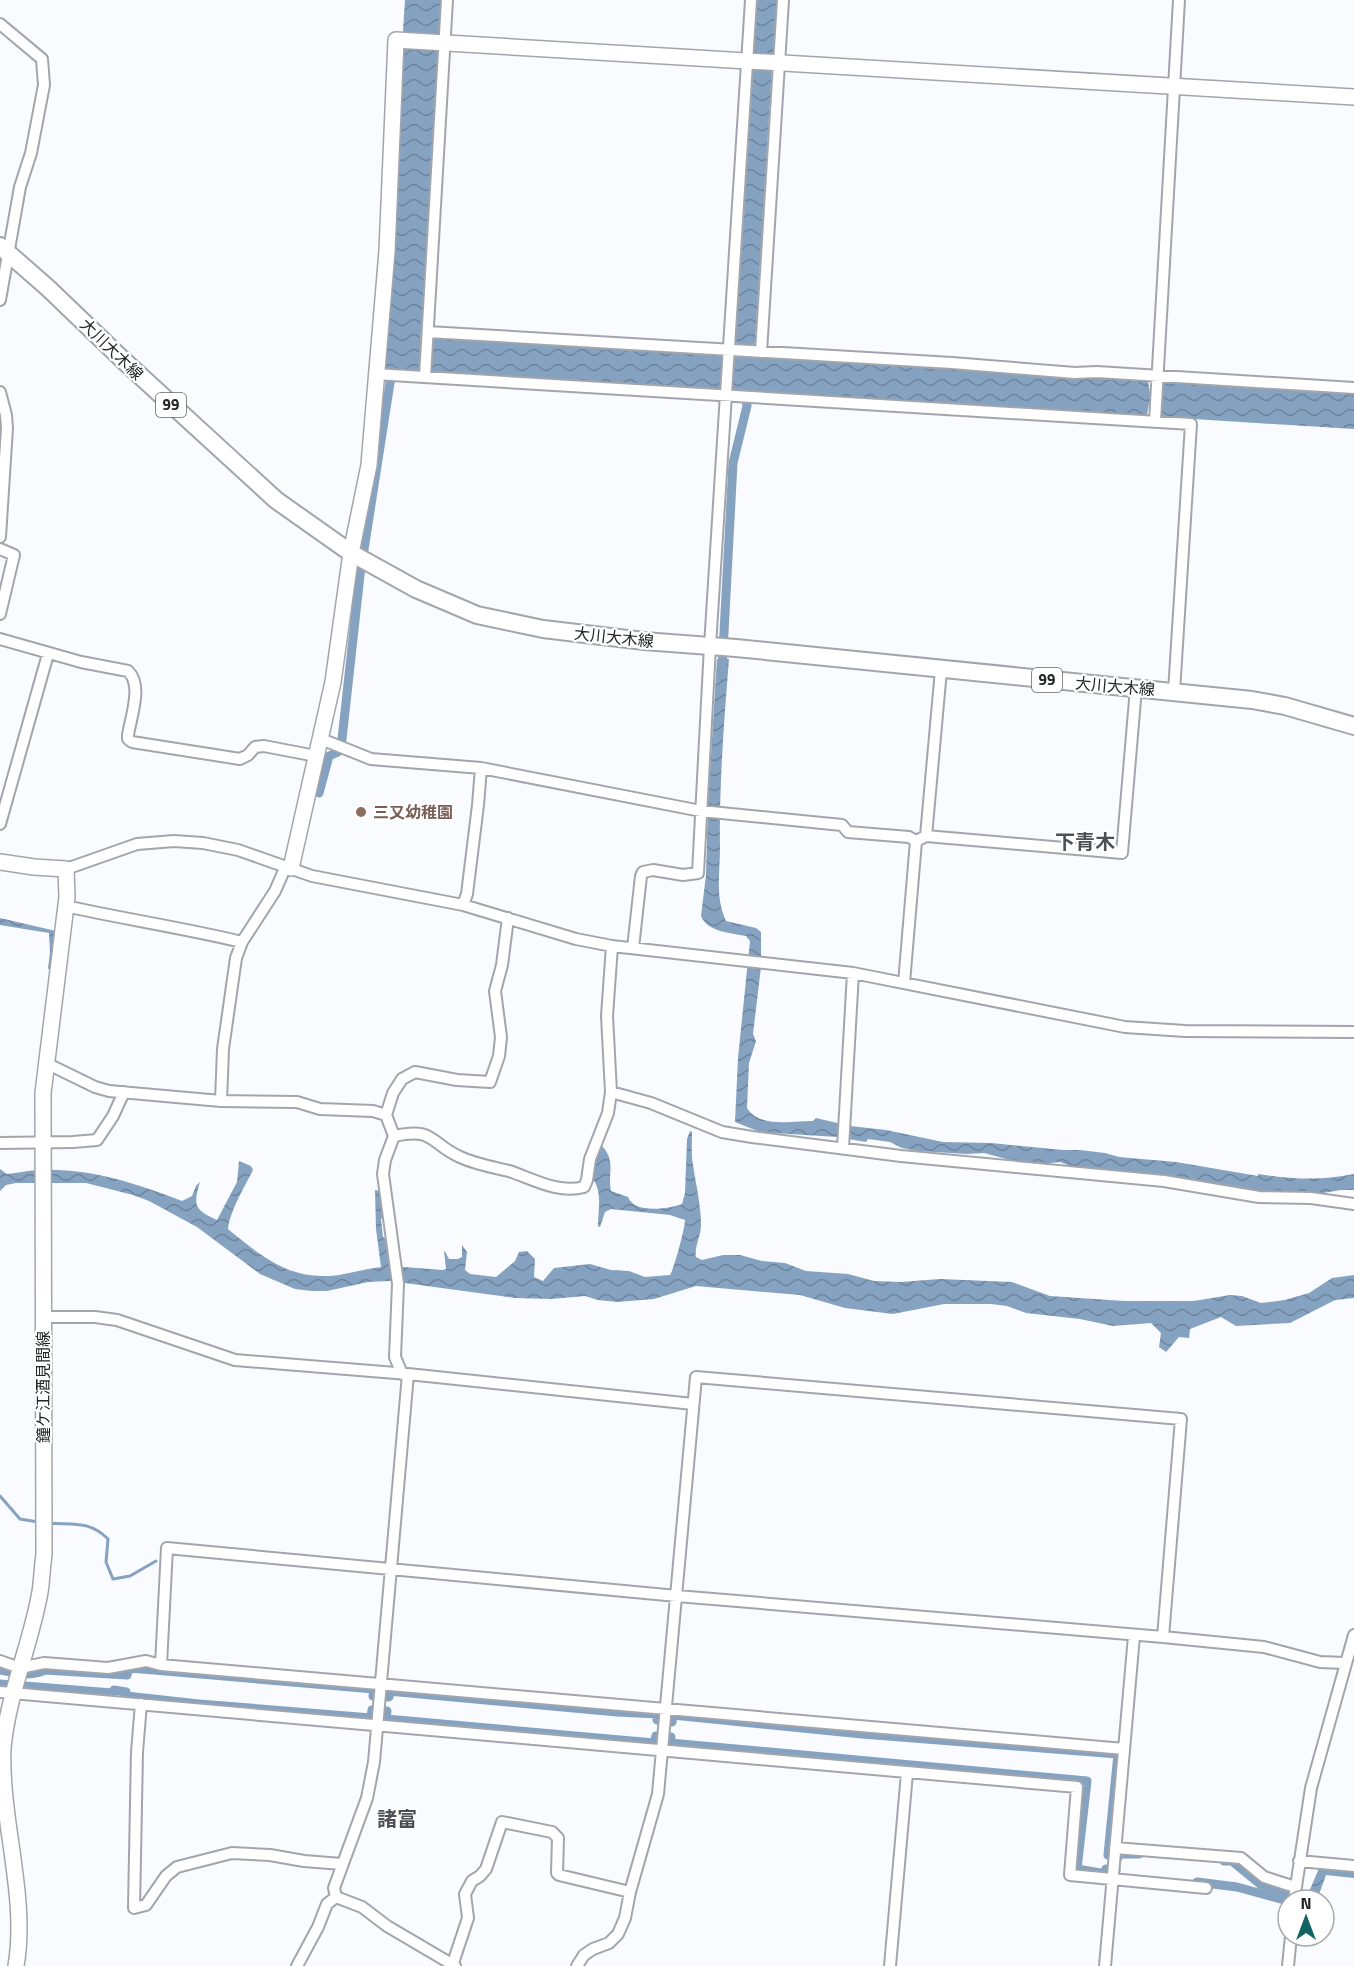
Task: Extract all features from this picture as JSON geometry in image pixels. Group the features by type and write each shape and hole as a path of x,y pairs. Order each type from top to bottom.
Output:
{"main road":[{"name":"大川大木線","path":"5,249 276,500 353,553 416,589 477,615 543,629 1136,688 1285,706 1354,726"}],"street":[{"path":"426,375 441,43 447,0"},
{"path":"633,948 643,872 653,870 683,875 698,873 751,0"},
{"path":"758,352 783,0"},
{"path":"1155,421 1179,0"},
{"path":"0,24 42,59 44,85 31,153 5,249 0,300"},
{"path":"334,744 333,682 369,465 378,375 387,251 396,40 1354,97"},
{"path":"428,334 758,352 1075,373 1097,372 1157,379 1354,388"},
{"path":"378,375 426,375 1191,424 1174,692"},
{"path":"0,392 6,415 0,537"},
{"path":"0,549 14,555 0,614"},
{"path":"0,639 48,654 128,671 133,676 136,685 128,735 128,739 132,742 240,759 248,755 255,747 264,746 316,756"},
{"path":"0,824 48,654"},
{"path":"926,836 942,670"},
{"path":"916,841 926,836 1122,853 1136,688"},
{"path":"221,1101 222,1066 236,958 242,942 288,867 316,756 334,744"},
{"path":"334,744 371,759 481,768 702,811 842,825 849,832 909,837 916,841"},
{"path":"463,905 467,894 481,768"},
{"path":"0,862 66,869 137,844 174,841 203,843 238,850 312,876 463,905 576,939 612,946 853,973 1134,1028 1185,1031 1354,1032"},
{"path":"904,983 916,841"},
{"name":"鐘ケ江酒見間線","path":"16,1966 19,1931 4,1815 3,1749 9,1692 20,1670 40,1592 44,1555 41,1143 43,1093 65,906 66,869"},
{"path":"65,906 123,919 177,926 242,942"},
{"path":"336,1897 334,1888 367,1798 374,1762 392,1570 405,1374 395,1357 398,1284 383,1174 394,1136 386,1115 393,1093 402,1079 415,1072 457,1080 490,1082 499,1056 501,1037 495,991 502,965 508,918"},
{"path":"394,1136 407,1133 425,1134 452,1153 468,1160 554,1187 575,1189 584,1187 590,1159 608,1113 611,1092 606,1016 612,946"},
{"path":"844,1145 853,973"},
{"path":"48,1064 94,1087 124,1092 221,1101 297,1102 321,1108 373,1111 386,1115"},
{"path":"0,1143 97,1140 113,1116 124,1092"},
{"path":"611,1092 651,1102 722,1132 844,1145 989,1165 1164,1181 1259,1197 1311,1198 1354,1204"},
{"path":"43,1317 95,1317 117,1320 235,1360 405,1374 693,1404"},
{"path":"577,1966 584,1955 609,1943 618,1934 625,1918 630,1892 658,1794 696,1377 1181,1419 1163,1637"},
{"path":"161,1665 167,1548 676,1596 1163,1637 1264,1647 1320,1662 1345,1663"},
{"path":"1105,1966 1110,1876 1115,1851 1134,1636"},
{"path":"1115,1851 1241,1858 1264,1877 1295,1887 1311,1788 1345,1663 1354,1640"},
{"path":"0,1661 20,1670 44,1663 108,1668 146,1661 161,1665 666,1715 1124,1749"},
{"path":"9,1692 378,1723 662,1751 1077,1787 1070,1875 1110,1876 1206,1888"},
{"path":"141,1704 137,1752 134,1908 146,1905 166,1876 177,1867 232,1853 342,1864"},
{"path":"890,1966 907,1773"},
{"path":"336,1897 363,1907 387,1926 454,1965 468,1918 465,1894 472,1881 486,1869 502,1822 552,1832 558,1838 557,1873 559,1875 630,1892"},
{"path":"1299,1861 1354,1866"},
{"path":"297,1966 318,1927 327,1904 336,1897"},
{"path":"1288,1966 1290,1948"}],"water":[{"path":"405,0 442,0 420,348 431,350 434,337 722,355 722,367 732,368 735,356 1148,381 1150,393 1161,394 1164,382 1354,394 1354,429 1162,417 1160,404 1149,403 1147,415 733,390 732,378 720,389 432,372 431,359 421,359 418,372 384,370 402,49 405,33 403,31"},
{"path":"756,0 777,0 774,55 772,56 753,53"},
{"path":"751,69 772,70 755,343 751,347 738,345 735,341"},
{"path":"717,659 729,659 721,777 720,903 726,921 756,928 761,932 761,967 753,1034 756,1041 749,1063 747,1108 752,1114 768,1121 813,1121 816,1118 943,1142 1080,1150 1119,1157 1176,1162 1258,1176 1258,1174 1318,1178 1354,1174 1354,1190 1317,1194 1258,1192 1071,1169 1060,1162 1041,1164 1010,1160 984,1153 918,1151 902,1148 890,1142 868,1139 866,1142 837,1137 760,1132 735,1122 738,1058 750,941 746,936 714,929 701,916 706,875"},
{"path":"0,918 56,931 50,969 48,969 49,933 0,925"},
{"path":"690,1131 692,1132 692,1161 701,1217 696,1257 702,1260 723,1255 740,1255 762,1261 785,1263 806,1271 848,1274 874,1281 901,1282 940,1279 1012,1282 1050,1296 1124,1301 1194,1301 1230,1295 1242,1296 1261,1303 1285,1300 1309,1293 1332,1278 1354,1275 1354,1298 1335,1300 1290,1323 1236,1326 1221,1317 1190,1329 1189,1338 1179,1337 1166,1352 1159,1347 1161,1333 1151,1323 1113,1326 1080,1319 1026,1313 1007,1306 991,1304 944,1304 893,1314 845,1308 800,1295 696,1286 654,1299 617,1302 585,1296 551,1299 515,1298 390,1281 368,1282 327,1291 312,1291 295,1289 260,1274 197,1227 133,1195 86,1183 16,1183 6,1185 0,1191 0,1169 7,1174 59,1170 95,1174 147,1188 182,1201 192,1196 200,1182 196,1196 197,1206 217,1220 237,1182 239,1161 251,1166 253,1170 234,1207 228,1229 260,1254 295,1272 329,1276 381,1267 376,1229 375,1190 382,1191 385,1216 381,1219 383,1237 387,1239 391,1266 443,1270 446,1269 444,1250 449,1259 458,1259 462,1257 462,1245 467,1252 465,1270 470,1274 496,1277 515,1261 519,1252 527,1251 535,1259 534,1277 543,1281 554,1268 590,1264 611,1270 629,1271 645,1277 670,1275 685,1220 670,1215 611,1209 605,1212 600,1227 598,1226 599,1194 592,1178 598,1149 601,1145 609,1156 611,1191 628,1197 637,1206 644,1208 652,1209 682,1204 685,1193 687,1139"},
{"path":"1320,1866 1354,1870 1354,1878 1326,1875 1321,1888 1311,1888"}],"waterway":[{"path":"319,793 329,756 338,752 342,739 360,575 392,370"},
{"path":"722,670 733,463 747,406 745,392"},
{"path":"0,1496 20,1519 38,1522"},
{"path":"48,1523 87,1526 108,1539 106,1562 113,1579 130,1576 156,1561"},
{"path":"0,1670 23,1674 45,1670 127,1675 129,1668 374,1689 373,1696 389,1697 388,1691 658,1714 657,1720 672,1722 673,1715 862,1734 1118,1754 1108,1855 1118,1858 1119,1854 1139,1854"},
{"path":"0,1684 112,1693 114,1690 126,1692 126,1696 199,1704 371,1718 372,1710 387,1711 386,1719 654,1743 656,1736 671,1737 670,1743 1087,1781 1077,1869 1106,1874 1106,1869 1116,1869 1116,1871"},
{"path":"1224,1861 1232,1861 1260,1884 1276,1888"},
{"path":"1197,1882 1237,1887 1276,1898"}],"place":[{"name":"三又幼稚園","path":"361,812"}],"district":[{"name":"下青木","path":"1085,842"},
{"name":"諸富","path":"397,1819"}]}
